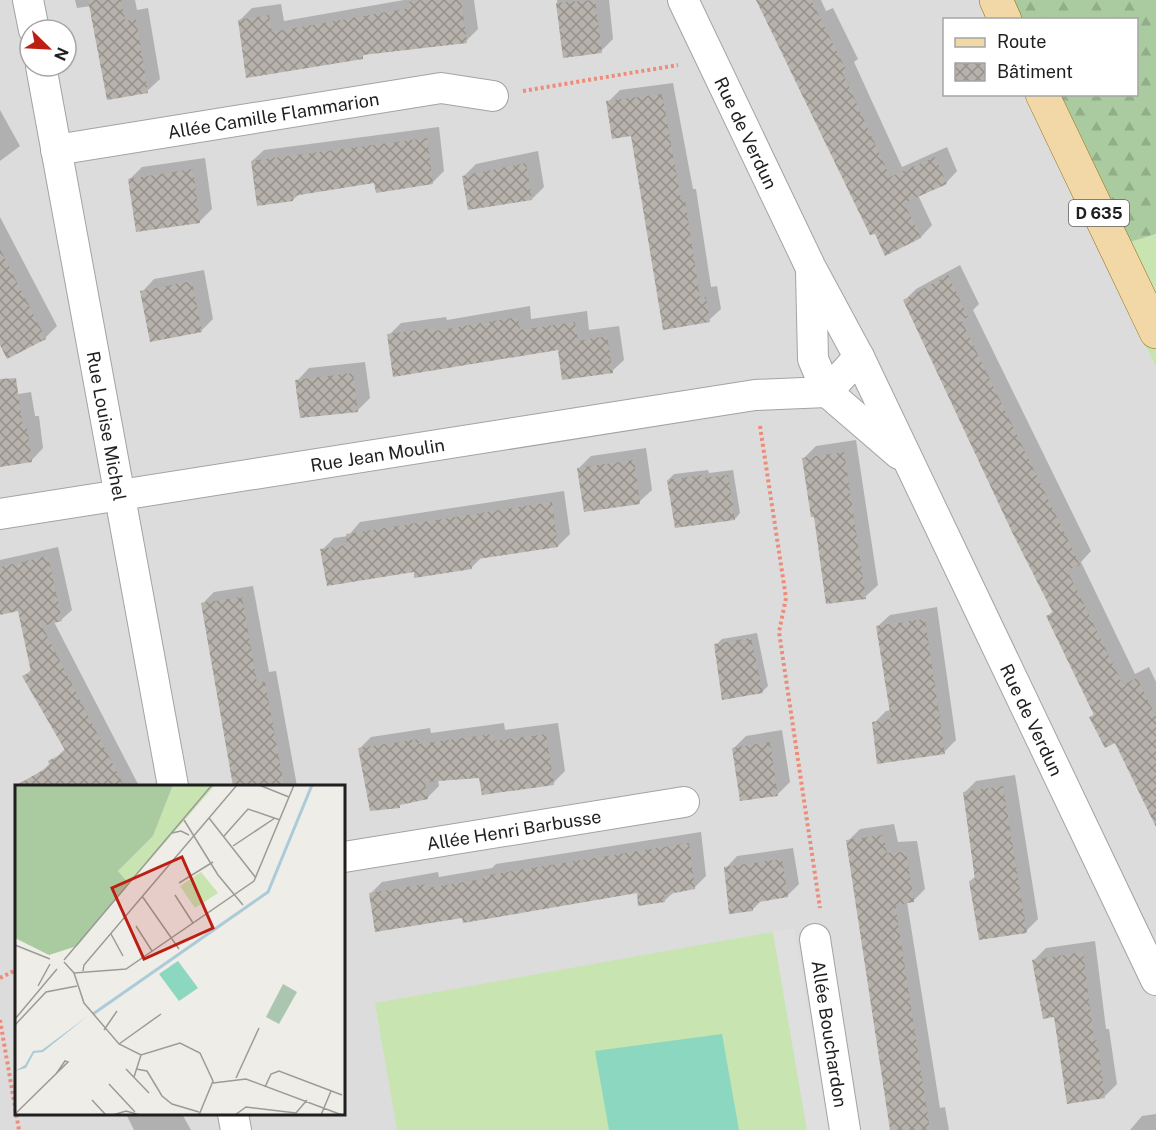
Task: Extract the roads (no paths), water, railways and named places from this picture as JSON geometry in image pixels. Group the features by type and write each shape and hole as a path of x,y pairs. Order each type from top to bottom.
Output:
{"main road":[{"path":"996,0 1004,18"},
{"name":"D 635","path":"1043,96 1156,333"}],"street":[{"path":"28,0 32,18"},
{"name":"Rue de Verdun","path":"683,0 810,266 859,357 906,460 1156,980"},
{"name":"Rue Louise Michel","path":"43,78 173,785"},
{"name":"Allée Camille Flammarion","path":"56,150 441,88 493,96"},
{"name":"Rue de Verdun","path":"810,266 813,358 827,392 906,460"},
{"path":"813,358 859,357"},
{"path":"827,392 859,357"},
{"name":"Rue Jean Moulin","path":"755,395 813,358"},
{"name":"Rue Jean Moulin","path":"0,514 755,395 827,392"},
{"name":"Allée Henri Barbusse","path":"345,857 684,802"},
{"name":"Allée Bouchardon","path":"816,939 845,1130"},
{"path":"233,1115 237,1130"}]}
